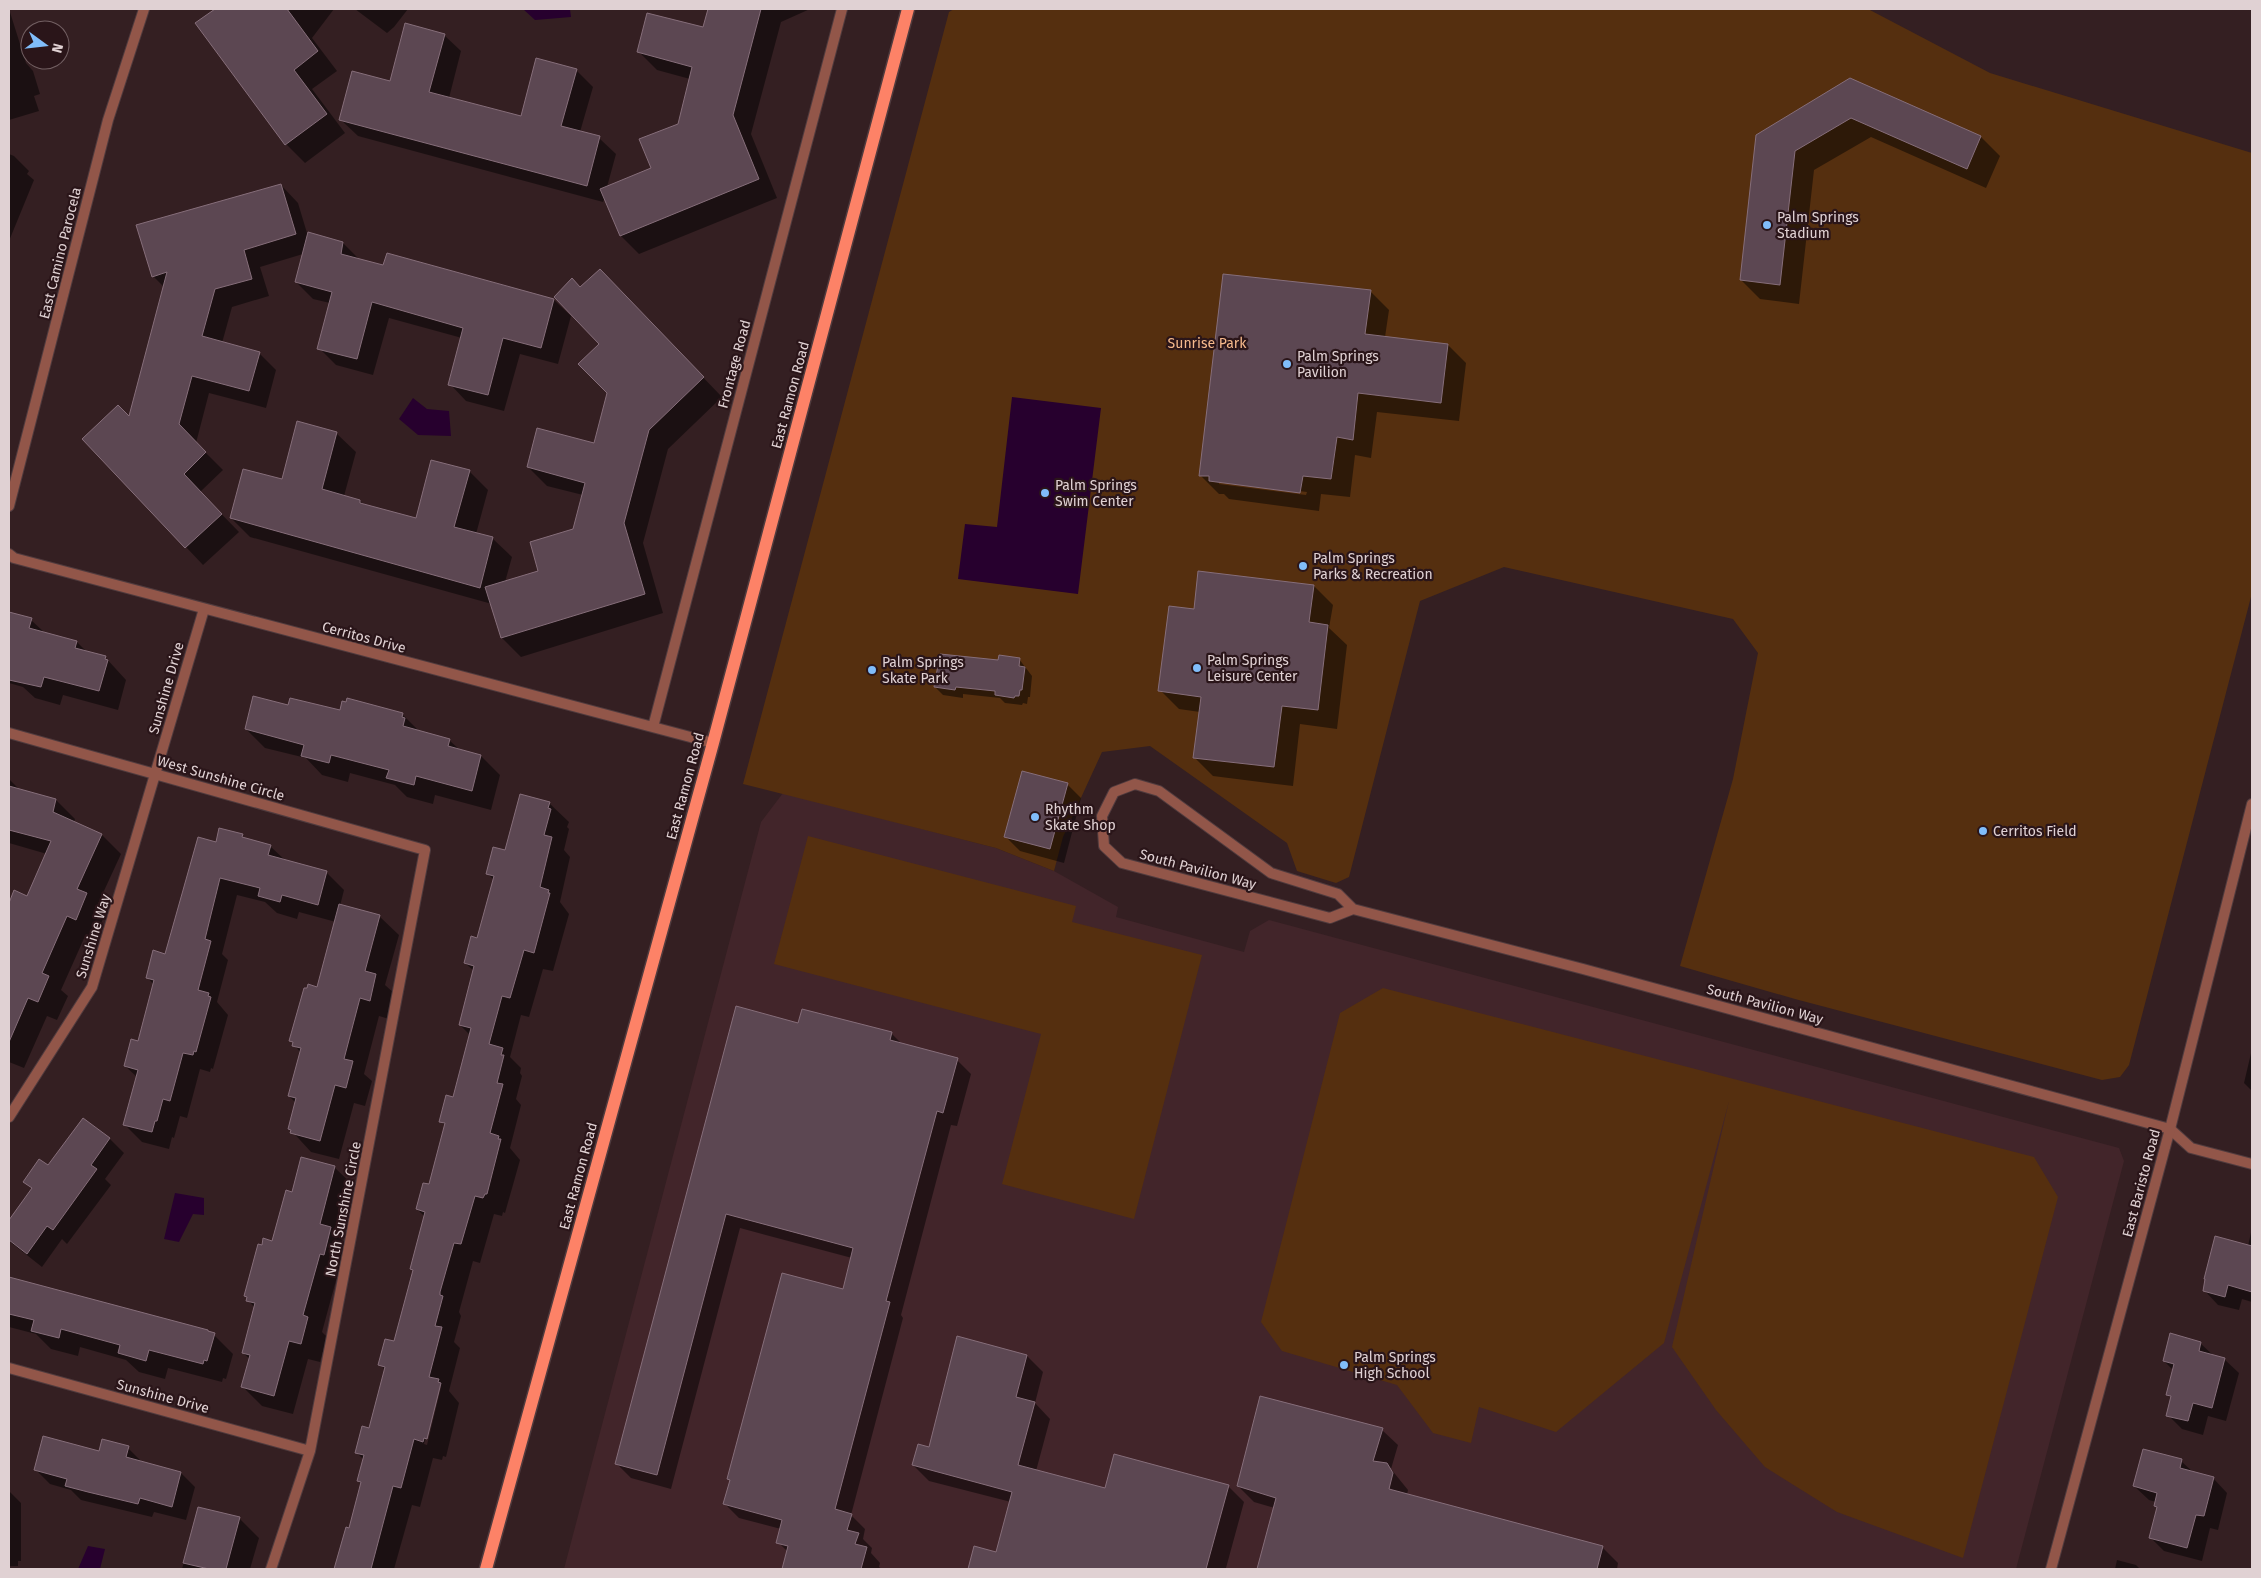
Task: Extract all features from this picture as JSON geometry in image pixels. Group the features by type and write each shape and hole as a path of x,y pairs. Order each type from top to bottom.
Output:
{"main road":[{"name":"East Ramon Road","path":"486,1569 713,743 908,9"}],"street":[{"name":"East Camino Parocela","path":"9,506 108,120 144,9"},
{"name":"Frontage Road","path":"653,727 842,9"},
{"name":"Cerritos Drive","path":"9,554 14,558 713,743"},
{"name":"Sunshine Drive","path":"155,774 204,609"},
{"name":"West Sunshine Circle","path":"9,733 425,850"},
{"name":"Sunshine Way","path":"9,1117 92,987 155,774"},
{"name":"South Pavilion Way","path":"1352,910 1338,894 1271,873 1160,791 1135,784 1114,792 1102,816 1104,846 1122,864 1330,918 1352,910 1592,971 2170,1129"},
{"name":"East Baristo Road","path":"2051,1569 2170,1129 2252,804"},
{"name":"North Sunshine Circle","path":"271,1569 310,1451 425,850"},
{"path":"2170,1129 2192,1148 2252,1164"},
{"name":"Sunshine Drive","path":"9,1368 310,1451"}],"shaded area":[{"path":"523,9 570,9 571,17 535,20"},
{"path":"1012,397 1101,408 1078,594 958,579 965,524 997,527"},
{"path":"413,398 427,409 449,411 451,436 418,435 399,419"},
{"name":"Palm Springs High School","path":"783,793 996,848 1054,871 1118,907 1116,917 1244,952 1250,931 1269,920 2119,1148 2124,1161 2016,1569 564,1569 761,822"},
{"path":"175,1193 204,1198 204,1215 193,1214 179,1242 164,1239"},
{"path":"88,1546 105,1549 100,1569 78,1569"}],"green space":[{"name":"Sunrise Park","path":"954,9 1868,9 1990,73 2252,153 2252,593 2129,1065 2120,1077 2102,1080 1795,999 1680,966 1733,779 1758,653 1733,619 1504,567 1420,601 1349,877 1336,883 1297,871 1287,843 1150,746 1102,752 1063,837 1054,871 996,848 743,784 949,12"},
{"path":"808,836 1076,906 1072,922 1202,955 1134,1219 1002,1184 1041,1034 774,964"},
{"path":"1383,988 2034,1157 2058,1197 1963,1558 1837,1512 1765,1467 1716,1410 1672,1347 1729,1101 1664,1343 1556,1432 1479,1407 1471,1443 1433,1433 1397,1385 1282,1351 1261,1322 1340,1013"}],"building":[{"path":"215,9 287,9 318,51 294,70 327,114 285,145 195,23"},
{"path":"708,9 761,9 733,115 759,179 620,236 600,189 651,168 639,139 678,124 692,67 637,52 647,13 703,27"},
{"path":"405,23 445,34 429,92 521,116 536,58 577,69 561,126 600,136 587,186 339,120 352,71 390,81"},
{"name":"Palm Springs Stadium","path":"1850,78 1981,136 1967,169 1851,118 1795,151 1780,285 1740,280 1756,135"},
{"path":"281,184 296,234 244,250 252,279 215,289 202,336 260,352 249,391 192,376 179,424 206,452 184,474 222,514 185,548 82,439 118,405 129,416 167,272 152,277 136,225"},
{"path":"308,232 343,242 341,254 383,265 387,253 554,299 541,348 503,338 488,395 448,385 463,328 372,302 357,359 317,349 332,292 295,282"},
{"path":"600,269 704,377 649,430 624,523 645,594 501,638 485,587 538,571 530,542 573,529 585,483 527,467 537,428 594,443 607,393 578,364 599,344 554,297 572,278 580,287"},
{"name":"Palm Springs Pavilion","path":"1223,274 1371,290 1365,334 1448,344 1441,403 1358,393 1353,440 1337,437 1331,479 1303,476 1300,493 1209,481 1209,476 1199,476"},
{"path":"297,421 337,432 322,489 360,500 360,503 416,518 431,460 470,470 454,527 493,537 480,588 230,518 243,469 282,479"},
{"name":"Palm Springs Leisure Center","path":"1198,571 1314,585 1309,622 1328,625 1318,710 1282,706 1274,767 1193,758 1201,697 1158,691 1169,606 1194,609"},
{"path":"9,612 32,618 29,628 77,641 75,648 106,656 105,659 108,660 99,691 44,677 41,687 9,680"},
{"path":"940,654 998,660 999,655 1020,658 1019,666 1025,667 1022,690 1020,690 1019,696 1014,698 995,695 995,691 956,687 955,690 934,687"},
{"path":"253,696 288,705 290,698 340,710 342,701 346,702 347,698 403,713 402,717 405,718 403,726 450,739 448,746 481,755 472,791 416,776 414,785 386,778 389,770 331,755 329,763 301,756 304,745 245,729"},
{"path":"1022,771 1068,783 1050,849 1004,837"},
{"path":"9,786 56,799 53,812 102,834 77,889 87,893 76,920 67,916 42,973 49,976 38,1002 28,998 9,1042 9,903 14,890 27,896 51,841 9,830"},
{"path":"520,794 550,802 548,808 551,809 544,835 552,837 540,887 549,890 548,893 550,893 534,953 524,950 510,998 502,996 489,1044 503,1048 501,1055 504,1055 497,1083 503,1084 490,1133 499,1136 498,1139 501,1139 487,1194 483,1198 475,1196 461,1244 454,1243 440,1292 440,1295 443,1296 435,1326 442,1327 429,1377 439,1379 438,1382 441,1383 427,1439 424,1438 423,1442 414,1439 401,1488 393,1486 371,1569 334,1569 346,1527 349,1528 361,1482 357,1481 364,1455 355,1453 362,1426 369,1428 385,1367 378,1365 385,1339 394,1341 413,1270 410,1269 425,1212 416,1209 423,1183 429,1184 445,1123 439,1122 446,1095 453,1097 471,1028 459,1025 474,966 464,963 471,936 477,938 494,876 486,874 493,847 505,850"},
{"path":"219,828 243,834 242,837 271,845 268,855 327,871 318,905 282,895 280,902 258,896 260,888 220,878 205,939 211,941 198,990 209,993 208,996 211,997 196,1052 194,1051 193,1055 183,1053 170,1101 163,1099 152,1132 123,1125 138,1070 124,1066 131,1039 138,1041 154,980 146,978 153,950 165,954 198,837 216,842"},
{"path":"339,904 380,915 365,971 376,974 370,1001 360,998 344,1059 353,1061 346,1088 335,1085 320,1141 290,1133 291,1130 288,1129 296,1098 288,1096 301,1048 292,1046 293,1042 289,1041 304,988 307,988 308,984 317,987"},
{"path":"736,1006 798,1023 802,1009 892,1032 890,1040 958,1058 943,1113 937,1111 886,1301 890,1302 835,1509 852,1514 847,1530 859,1533 855,1544 867,1547 861,1569 782,1569 788,1546 776,1543 782,1520 723,1504 730,1480 727,1479 782,1273 843,1289 853,1248 726,1214 657,1475 615,1464"},
{"path":"83,1118 110,1138 91,1165 97,1169 53,1230 47,1226 27,1254 9,1240 9,1220 32,1188 23,1182 39,1159 48,1165"},
{"path":"301,1157 335,1166 320,1224 331,1227 324,1255 320,1254 303,1315 308,1317 301,1344 289,1341 274,1396 241,1387 250,1355 242,1353 255,1303 246,1301 247,1297 244,1296 258,1244 262,1245 263,1238 272,1241 286,1190 292,1192"},
{"path":"2215,1236 2252,1246 2252,1292 2228,1285 2225,1297 2203,1291 2204,1279"},
{"path":"9,1277 208,1330 215,1333 207,1361 204,1360 203,1364 149,1350 146,1361 118,1353 120,1345 61,1329 59,1338 31,1331 34,1320 9,1314"},
{"path":"2170,1333 2201,1342 2199,1351 2225,1358 2212,1408 2193,1403 2188,1421 2166,1416 2171,1396 2166,1395 2174,1364 2163,1361"},
{"path":"957,1336 1027,1355 1016,1397 1035,1402 1018,1465 1105,1488 1114,1454 1229,1485 1206,1569 968,1569 974,1546 996,1552 1012,1492 912,1465 918,1444 929,1447"},
{"path":"1260,1396 1383,1428 1373,1461 1387,1463 1393,1473 1389,1489 1603,1546 1597,1569 1257,1569 1276,1498 1237,1486"},
{"path":"43,1436 99,1451 102,1439 129,1446 126,1457 181,1472 172,1507 140,1498 138,1504 65,1486 67,1479 34,1470"},
{"path":"2143,1449 2182,1459 2180,1468 2214,1477 2204,1516 2196,1515 2187,1548 2149,1538 2157,1507 2154,1506 2157,1493 2133,1486"},
{"path":"198,1507 240,1517 226,1569 209,1569 183,1563"}],"place":[{"name":"Palm Springs Stadium","path":"1767,225"},
{"name":"Palm Springs Pavilion","path":"1287,364"},
{"name":"Palm Springs Swim Center","path":"1045,493"},
{"name":"Palm Springs Parks & Recreation","path":"1303,566"},
{"name":"Palm Springs Leisure Center","path":"1197,668"},
{"name":"Palm Springs Skate Park","path":"872,670"},
{"name":"Rhythm Skate Shop","path":"1035,817"},
{"name":"Cerritos Field","path":"1983,831"},
{"name":"Palm Springs High School","path":"1344,1365"}]}
